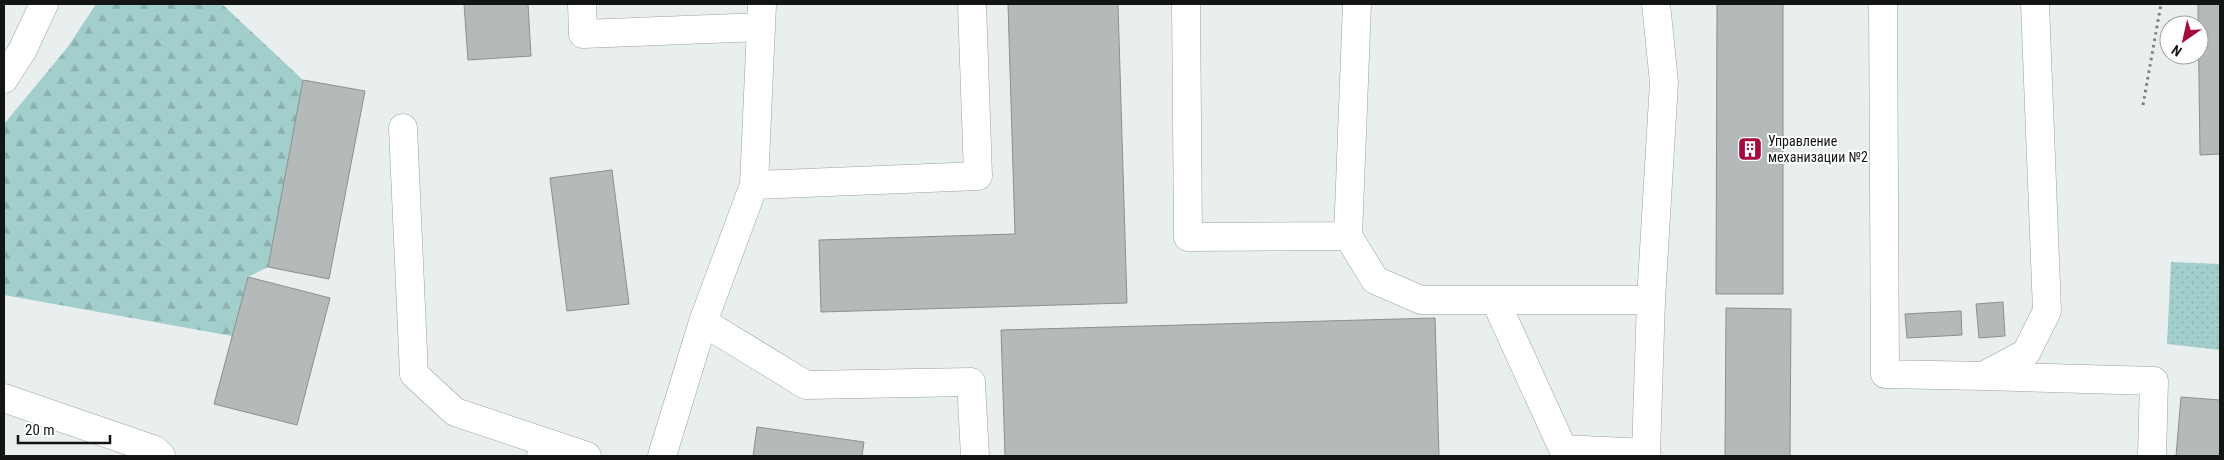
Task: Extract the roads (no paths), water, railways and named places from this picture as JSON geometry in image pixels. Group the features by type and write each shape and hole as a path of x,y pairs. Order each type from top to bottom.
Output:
{"lane":[{"path":"4,79 22,51 44,4"},
{"path":"582,4 583,34 762,15 754,185 703,322 662,456"},
{"path":"754,185 978,176 972,4"},
{"path":"1186,4 1188,237 1348,236"},
{"path":"1357,4 1348,236 1375,280 1421,300 1652,300"},
{"path":"1495,300 1563,449 1646,453 1664,82 1656,4"},
{"path":"1883,4 1885,374 2154,381 2152,456"},
{"path":"1983,376 2026,353 2047,311 2035,4"},
{"path":"403,128 414,374 455,412 543,449 587,456"},
{"path":"703,322 806,385 972,382 975,456"},
{"path":"4,398 155,450 161,456"}],"place":[{"name":"Управление механизации №2","path":"1750,149"}]}
